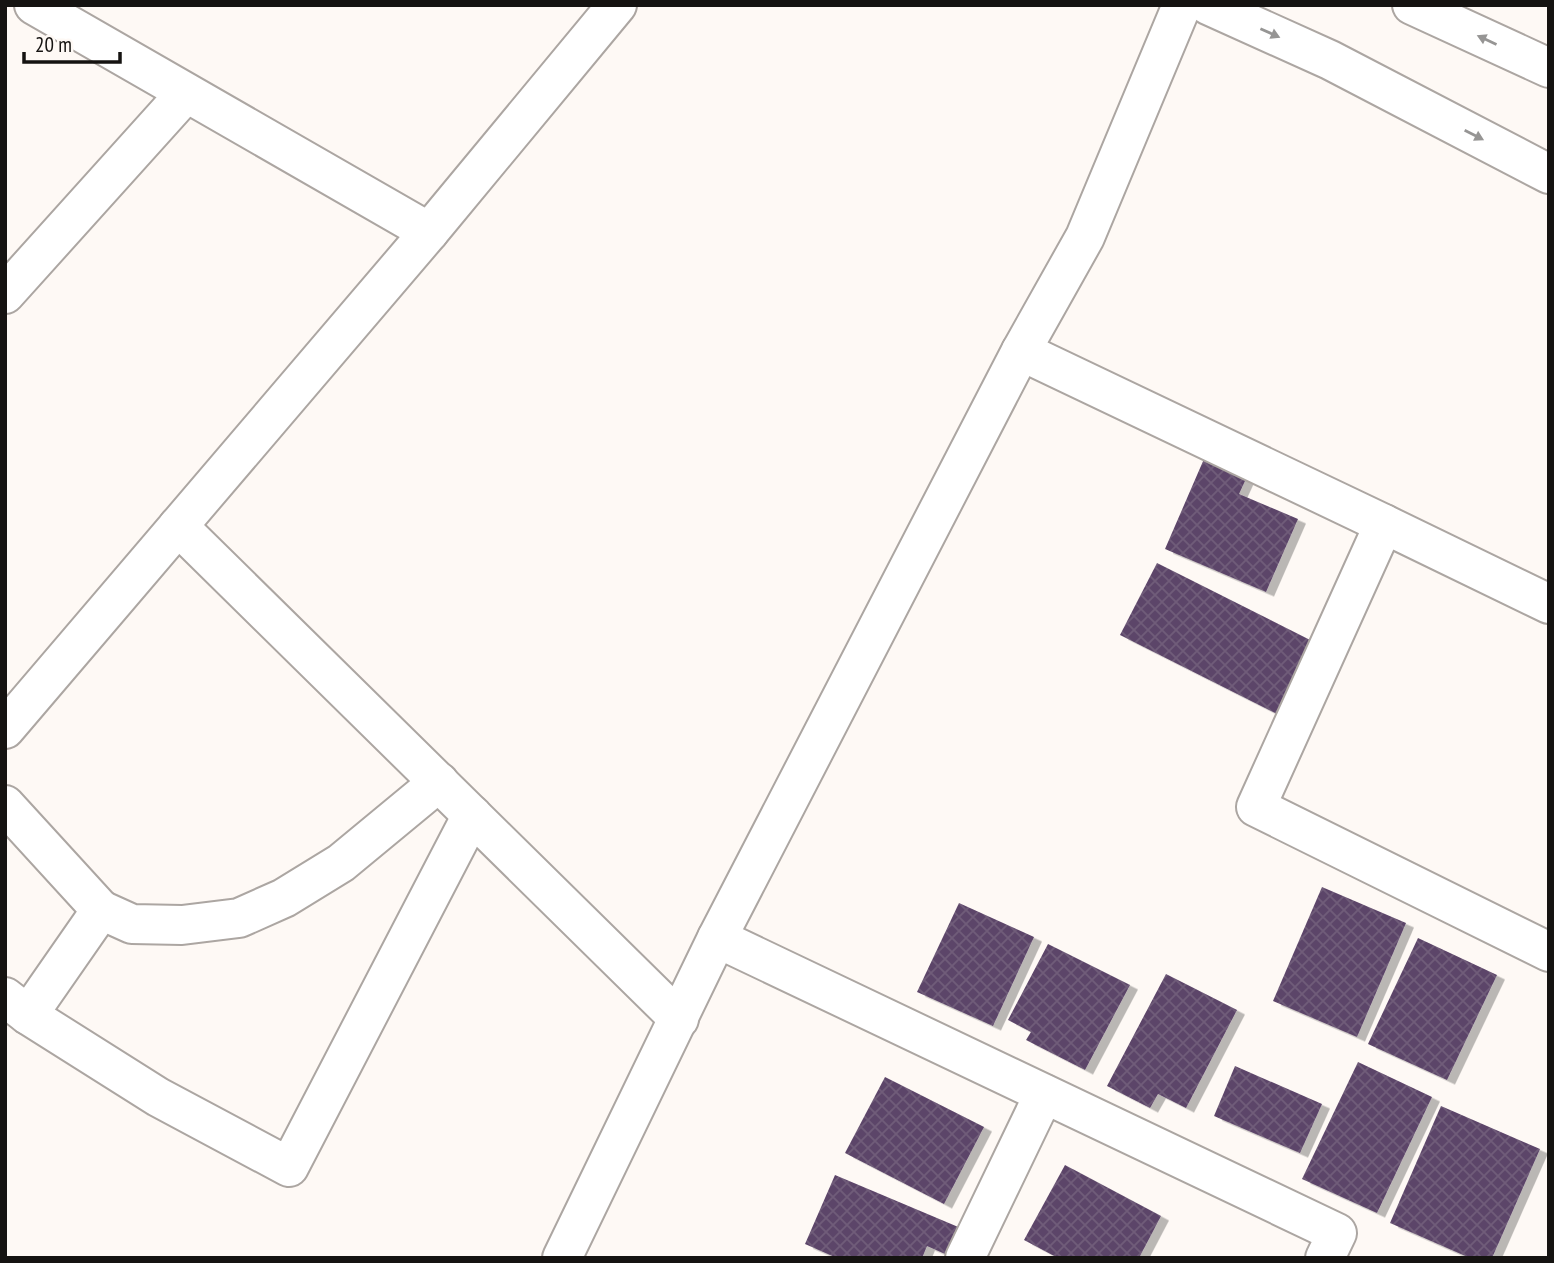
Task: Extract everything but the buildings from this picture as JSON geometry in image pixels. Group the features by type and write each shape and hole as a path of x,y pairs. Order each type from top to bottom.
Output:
{"street":[{"path":"34,5 429,232"},
{"path":"5,729 429,232 617,5"},
{"path":"562,1258 717,938 1021,351 1085,237 1182,5"},
{"path":"1208,5 1330,60 1549,174"},
{"path":"1412,5 1549,68"},
{"path":"5,294 187,93"},
{"path":"1021,351 1549,604"},
{"path":"1384,524 1256,807 1549,952"},
{"path":"178,526 679,1019"},
{"path":"5,805 101,910 132,924 182,925 239,918 284,898 341,863 439,782"},
{"path":"101,910 17,1006 158,1097 289,1167 472,815"},
{"path":"717,938 1337,1233 1325,1258"},
{"path":"965,1258 1044,1094"}]}
